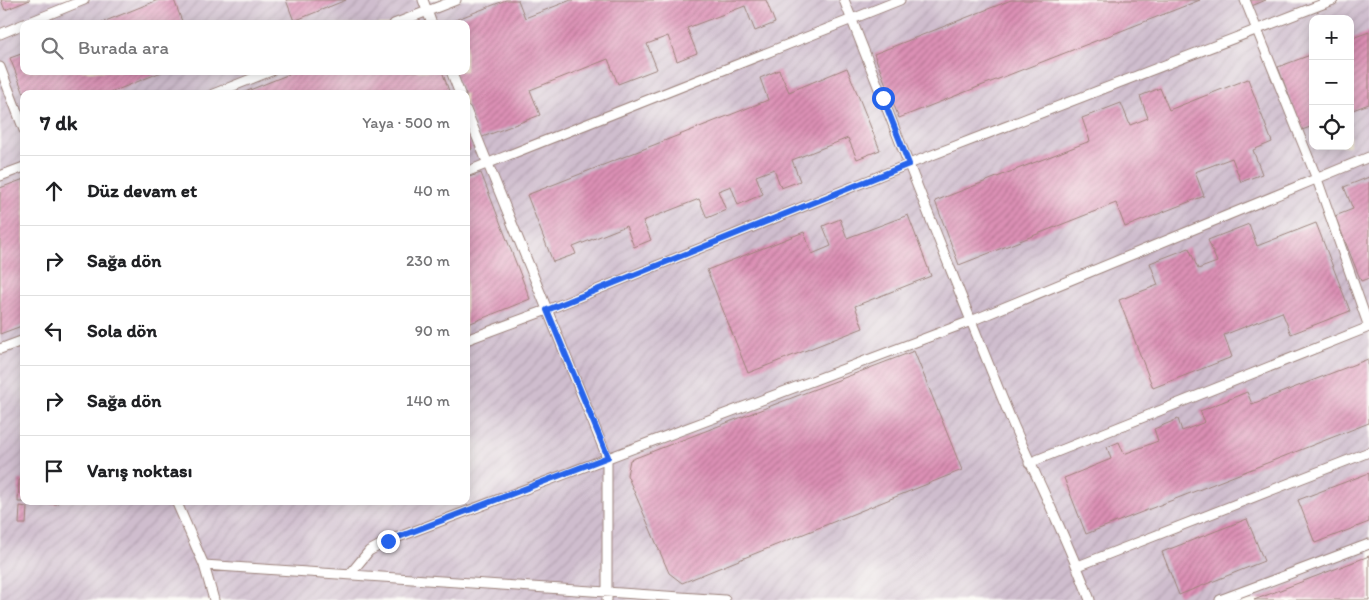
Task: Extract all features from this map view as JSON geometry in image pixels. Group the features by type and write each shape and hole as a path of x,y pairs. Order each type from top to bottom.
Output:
{"street":[{"path":"34,20 84,0"},
{"path":"423,0 430,20"},
{"path":"404,20 456,0"},
{"path":"844,0 1029,463 1078,566 1090,600"},
{"path":"470,171 900,0"},
{"path":"1029,463 1369,327 1317,179 1245,0"},
{"path":"470,339 547,310 909,164 1333,0"},
{"path":"0,34 20,26"},
{"path":"0,67 20,120"},
{"path":"223,90 261,75"},
{"path":"453,75 458,90"},
{"path":"470,120 608,457 607,596"},
{"path":"350,574 369,550 388,541 971,321 1369,157"},
{"path":"0,176 20,168"},
{"path":"0,349 20,342"},
{"path":"1078,566 1369,452"},
{"path":"178,505 204,565 214,600"},
{"path":"1220,600 1369,544"},
{"path":"204,565 350,574 607,596 725,600"}],"shaded area":[{"path":"0,0 1369,0 1369,600 0,600"}],"building":[{"path":"1,0 30,0 5,10"},
{"path":"158,0 174,0 182,20 108,20"},
{"path":"286,0 346,0 296,20 294,20"},
{"path":"506,0 518,0 525,18 571,0 766,0 775,23 755,31 745,6 687,28 697,53 677,61 668,36 647,44 657,69 618,84 608,59 530,90 540,115 480,138 470,112 470,90 461,90 456,75 470,75 470,20 455,20"},
{"path":"1011,0 1200,0 899,118 874,54"},
{"path":"1247,0 1266,0 1249,7"},
{"path":"1369,32 1369,104 1354,110 1354,60 1354,38"},
{"path":"20,54 20,75 154,75 117,90 22,90 10,58"},
{"path":"1309,55 1309,127 1302,130 1278,67"},
{"path":"847,68 880,150 857,159 848,138 792,160 800,181 781,188 774,169 756,176 763,194 738,205 731,186 718,191 726,210 707,218 699,199 643,221 651,240 634,247 626,226 573,247 576,254 553,262 527,195 768,100 760,78 779,70 789,92"},
{"path":"287,75 443,75 449,90 250,90"},
{"path":"1248,79 1272,142 1253,150 1262,174 1241,182 1232,158 1195,172 1204,196 1125,227 1116,203 959,265 935,201 1090,141 1082,118 1121,103 1130,125 1148,118 1140,96 1160,88 1169,110"},
{"path":"481,173 530,299 470,323 470,177"},
{"path":"1369,177 1369,278 1361,281 1335,216 1353,209 1344,187"},
{"path":"20,180 20,326 0,334 0,188"},
{"path":"908,215 931,276 855,306 863,328 748,373 707,270 804,232 812,254 831,246 823,226 840,219 847,238"},
{"path":"1316,223 1350,311 1291,334 1282,312 1224,335 1232,357 1153,388 1119,300 1158,285 1150,263 1189,248 1198,269 1217,262 1208,240 1249,224 1257,246"},
{"path":"914,351 962,470 682,583 669,573 627,475 630,460"},
{"path":"1368,359 1369,423 1086,534 1064,478 1111,459 1107,447 1119,442 1124,454 1158,441 1154,429 1178,419 1182,431 1205,422 1200,411 1247,392 1252,404"},
{"path":"1369,473 1369,522 1315,543 1298,500"},
{"path":"19,480 20,480 20,502 18,502"},
{"path":"20,506 27,507 26,524 19,524"},
{"path":"1247,519 1264,561 1179,595 1162,552"},
{"path":"1369,556 1369,600 1254,600"}],"route":[{"path":"388,541 608,457 547,310 909,164 883,98"}]}
